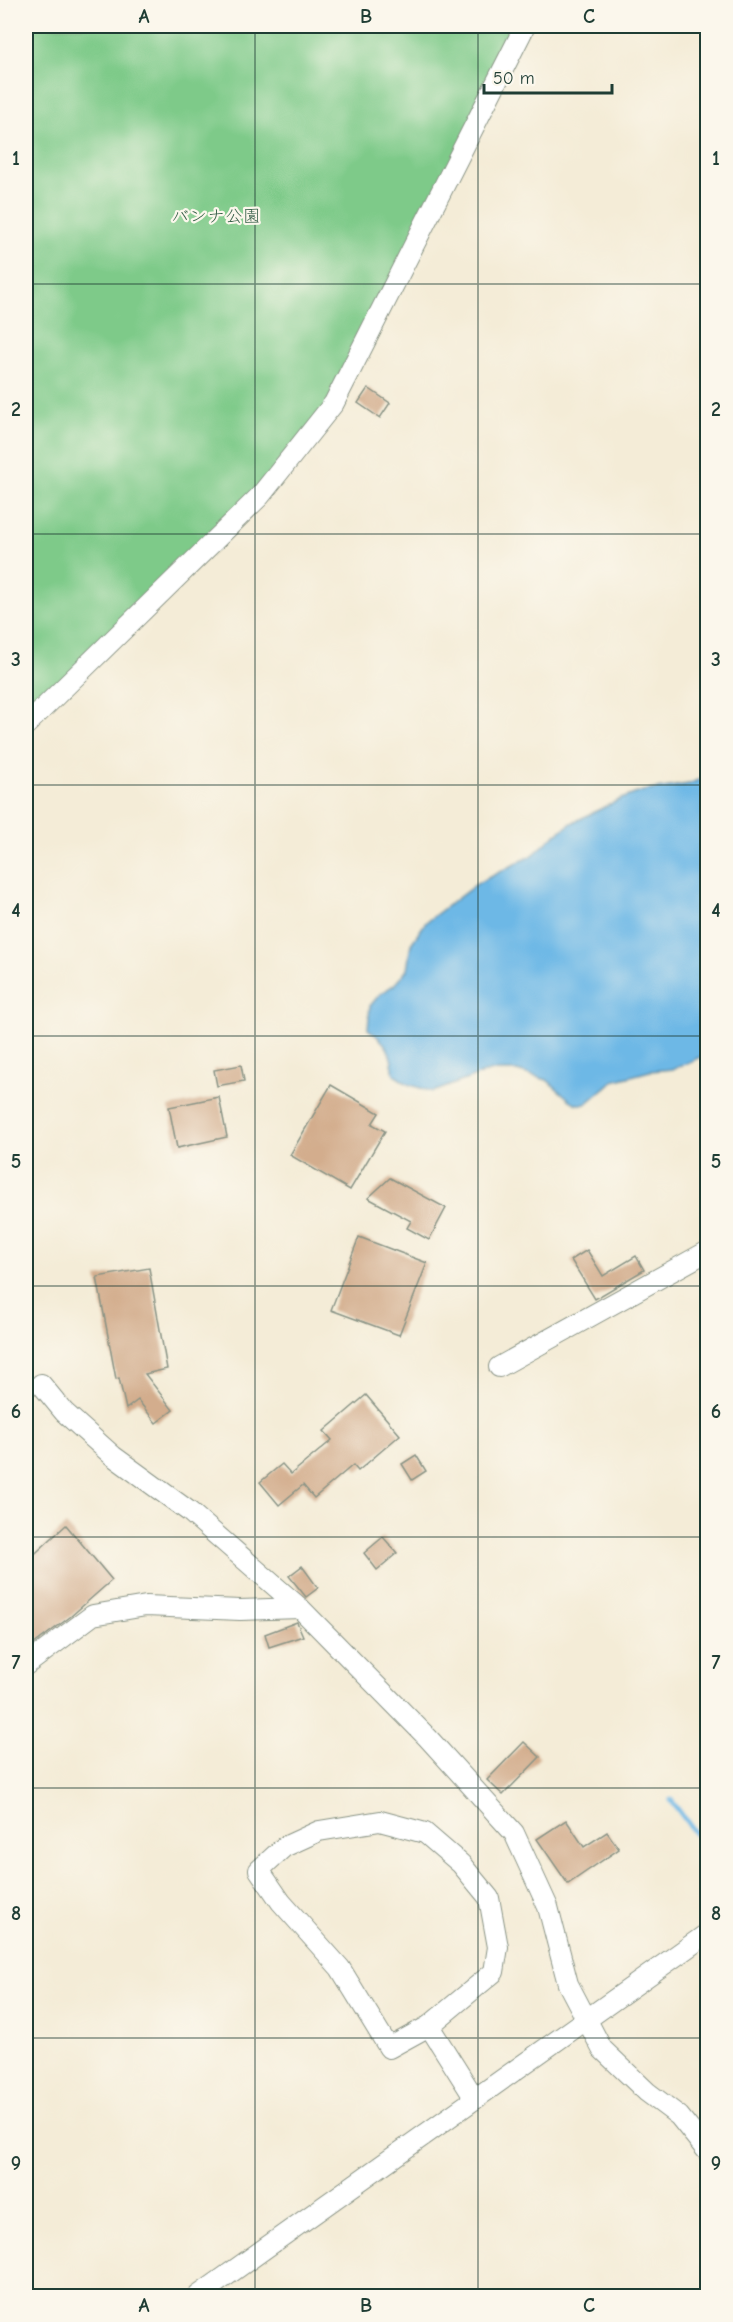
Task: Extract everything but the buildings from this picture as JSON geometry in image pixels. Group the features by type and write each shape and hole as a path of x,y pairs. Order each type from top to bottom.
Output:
{"street":[{"path":"26,724 260,496 334,403 525,26"},
{"path":"499,1367 708,1251"},
{"path":"41,1384 64,1412 113,1456 190,1512 300,1608 428,1738 514,1833 548,1907 568,1984 602,2049 647,2092 679,2116 708,2152"},
{"path":"26,1665 93,1615 146,1606 240,1610 300,1608"},
{"path":"380,1821 425,1833 461,1864 489,1898 498,1947 494,1972 429,2026 389,2048 340,1968 281,1902 259,1870 284,1847 319,1832 380,1821"},
{"path":"198,2296 708,1933"},
{"path":"429,2026 475,2099"}],"green space":[{"name":"バンナ公園","path":"26,26 525,26 334,403 260,496 26,725"}],"water":[{"path":"702,778 708,778 707,1054 674,1069 650,1071 613,1081 586,1104 577,1104 570,1100 547,1080 517,1071 489,1071 433,1092 408,1084 394,1075 387,1048 368,1029 370,1006 407,970 411,944 426,922 478,883 533,855 572,823 643,791 689,784"}],"waterway":[{"path":"671,1800 708,1854"}]}
